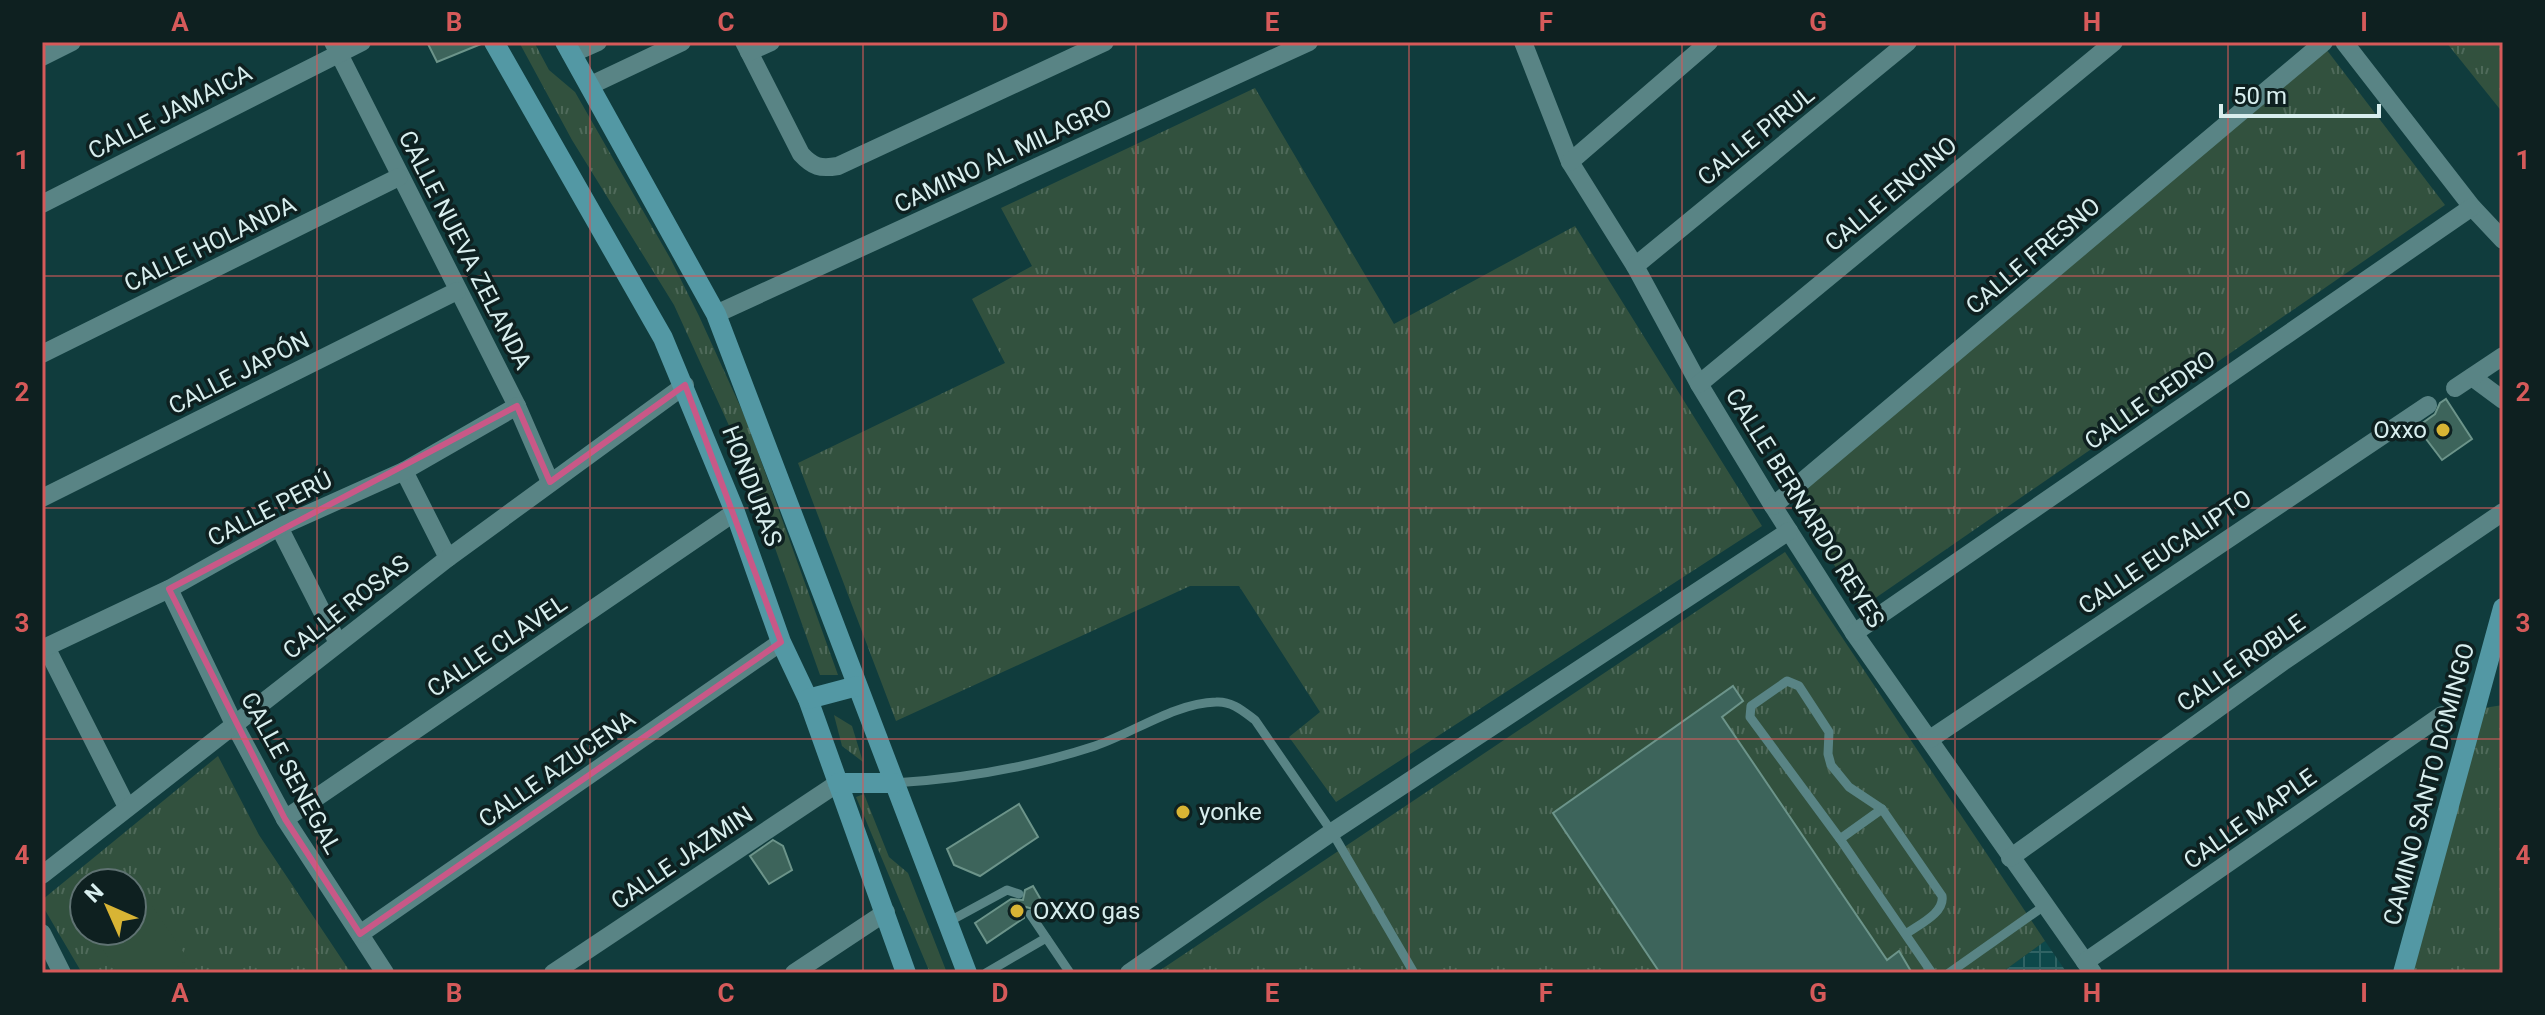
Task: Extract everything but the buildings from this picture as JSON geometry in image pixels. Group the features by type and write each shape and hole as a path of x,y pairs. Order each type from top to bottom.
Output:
{"street":[{"path":"42,57 72,42"},
{"name":"CALLE JAMAICA","path":"42,204 336,48 362,42"},
{"name":"HONDURAS","path":"494,42 663,338 685,385 781,642 808,699 906,973"},
{"path":"568,48 598,42"},
{"path":"589,86 682,42"},
{"path":"771,42 746,47 801,154 811,165 823,169 838,166 1105,42"},
{"name":"CAMINO AL MILAGRO","path":"716,314 1309,42"},
{"name":"CALLE BERNARDO REYES","path":"1523,42 1570,162 1635,266 1699,384 1773,506 1854,633 2089,968"},
{"path":"1570,162 1709,42"},
{"name":"CALLE PIRUL","path":"1635,266 1908,42"},
{"name":"CALLE ENCINO","path":"1699,384 2114,42"},
{"name":"CALLE FRESNO","path":"1773,506 2324,42"},
{"path":"2344,42 2472,207 2503,240"},
{"name":"CALLE NUEVA ZELANDA","path":"336,48 517,406 550,482"},
{"name":"HONDURAS","path":"568,48 716,314 967,973"},
{"name":"CALLE HOLANDA","path":"42,354 399,177"},
{"name":"CALLE CEDRO","path":"1854,633 2472,207"},
{"name":"CALLE JAPÓN","path":"42,498 457,291"},
{"path":"2455,388 2503,356"},
{"path":"2472,377 2503,400"},
{"name":"CALLE ROSAS","path":"42,875 448,558 685,385"},
{"name":"CALLE EUCALIPTO","path":"1930,739 2428,405"},
{"name":"CALLE PERÚ","path":"44,648 169,589 279,527 404,471 517,406"},
{"path":"404,471 448,558"},
{"name":"CALLE CLAVEL","path":"285,819 735,512"},
{"name":"CALLE ROBLE","path":"2010,858 2284,661 2503,512"},
{"path":"279,527 338,643"},
{"path":"1129,973 1332,832 1789,531"},
{"name":"CALLE SENEGAL","path":"169,589 234,724 285,819 385,973"},
{"name":"CAMINO SANTO DOMINGO","path":"2403,973 2497,655 2503,608"},
{"name":"CALLE AZUCENA","path":"360,934 781,642"},
{"path":"44,648 127,807"},
{"path":"808,699 857,686"},
{"name":"CALLE MAPLE","path":"2089,968 2442,715"},
{"path":"838,783 894,783"},
{"name":"CALLE JAZMIN","path":"553,973 838,783"},
{"path":"794,973 886,912"},
{"path":"42,933 62,973"}],"lane":[{"path":"1906,934 1940,909 1942,896 1882,809 1849,787 1831,765 1829,732 1799,686 1792,681 1782,683 1751,706 1750,717 1840,839 1932,973"},
{"path":"894,783 1037,763 1098,745 1171,713 1217,702 1237,706 1255,720 1332,832 1414,973"},
{"path":"1840,839 1882,809"},
{"path":"948,922 1007,890 1019,894"},
{"path":"1949,973 2044,906"},
{"path":"1030,914 1070,973"},
{"path":"986,973 1046,938"}],"highlighted area":[{"path":"685,385 781,642 360,934 285,819 169,589 517,406 550,482"}],"shaded area":[{"path":"2045,941 2067,973 2001,973"}],"green space":[{"path":"519,42 534,42 549,70 575,92 670,258 746,419 838,675 820,675 741,452 674,305 572,140"},
{"path":"2446,42 2503,42 2503,113"},
{"path":"2323,45 2445,205 1861,608 1792,497"},
{"path":"1255,88 1394,324 1575,226 1762,526 1336,802 1289,737 1320,712 1239,586 1190,586 896,721 798,463 1005,363 972,299 1032,266 1001,208"},
{"path":"1785,552 2045,941 2001,973 1156,973"},
{"path":"2503,705 2503,973 2409,973 2477,709"},
{"path":"834,715 852,726 863,762 842,746"},
{"path":"218,756 259,835 351,973 82,973 42,905 42,900 68,879 68,947 148,947 148,867 82,867"},
{"path":"864,794 889,857 908,873 947,973 930,973 856,797"},
{"path":"148,900 188,959 170,973 119,973 101,947 148,947"}],"place":[{"name":"Oxxo","path":"2443,430"},
{"name":"yonke","path":"1183,812"},
{"name":"OXXO gas","path":"1017,911"}]}
